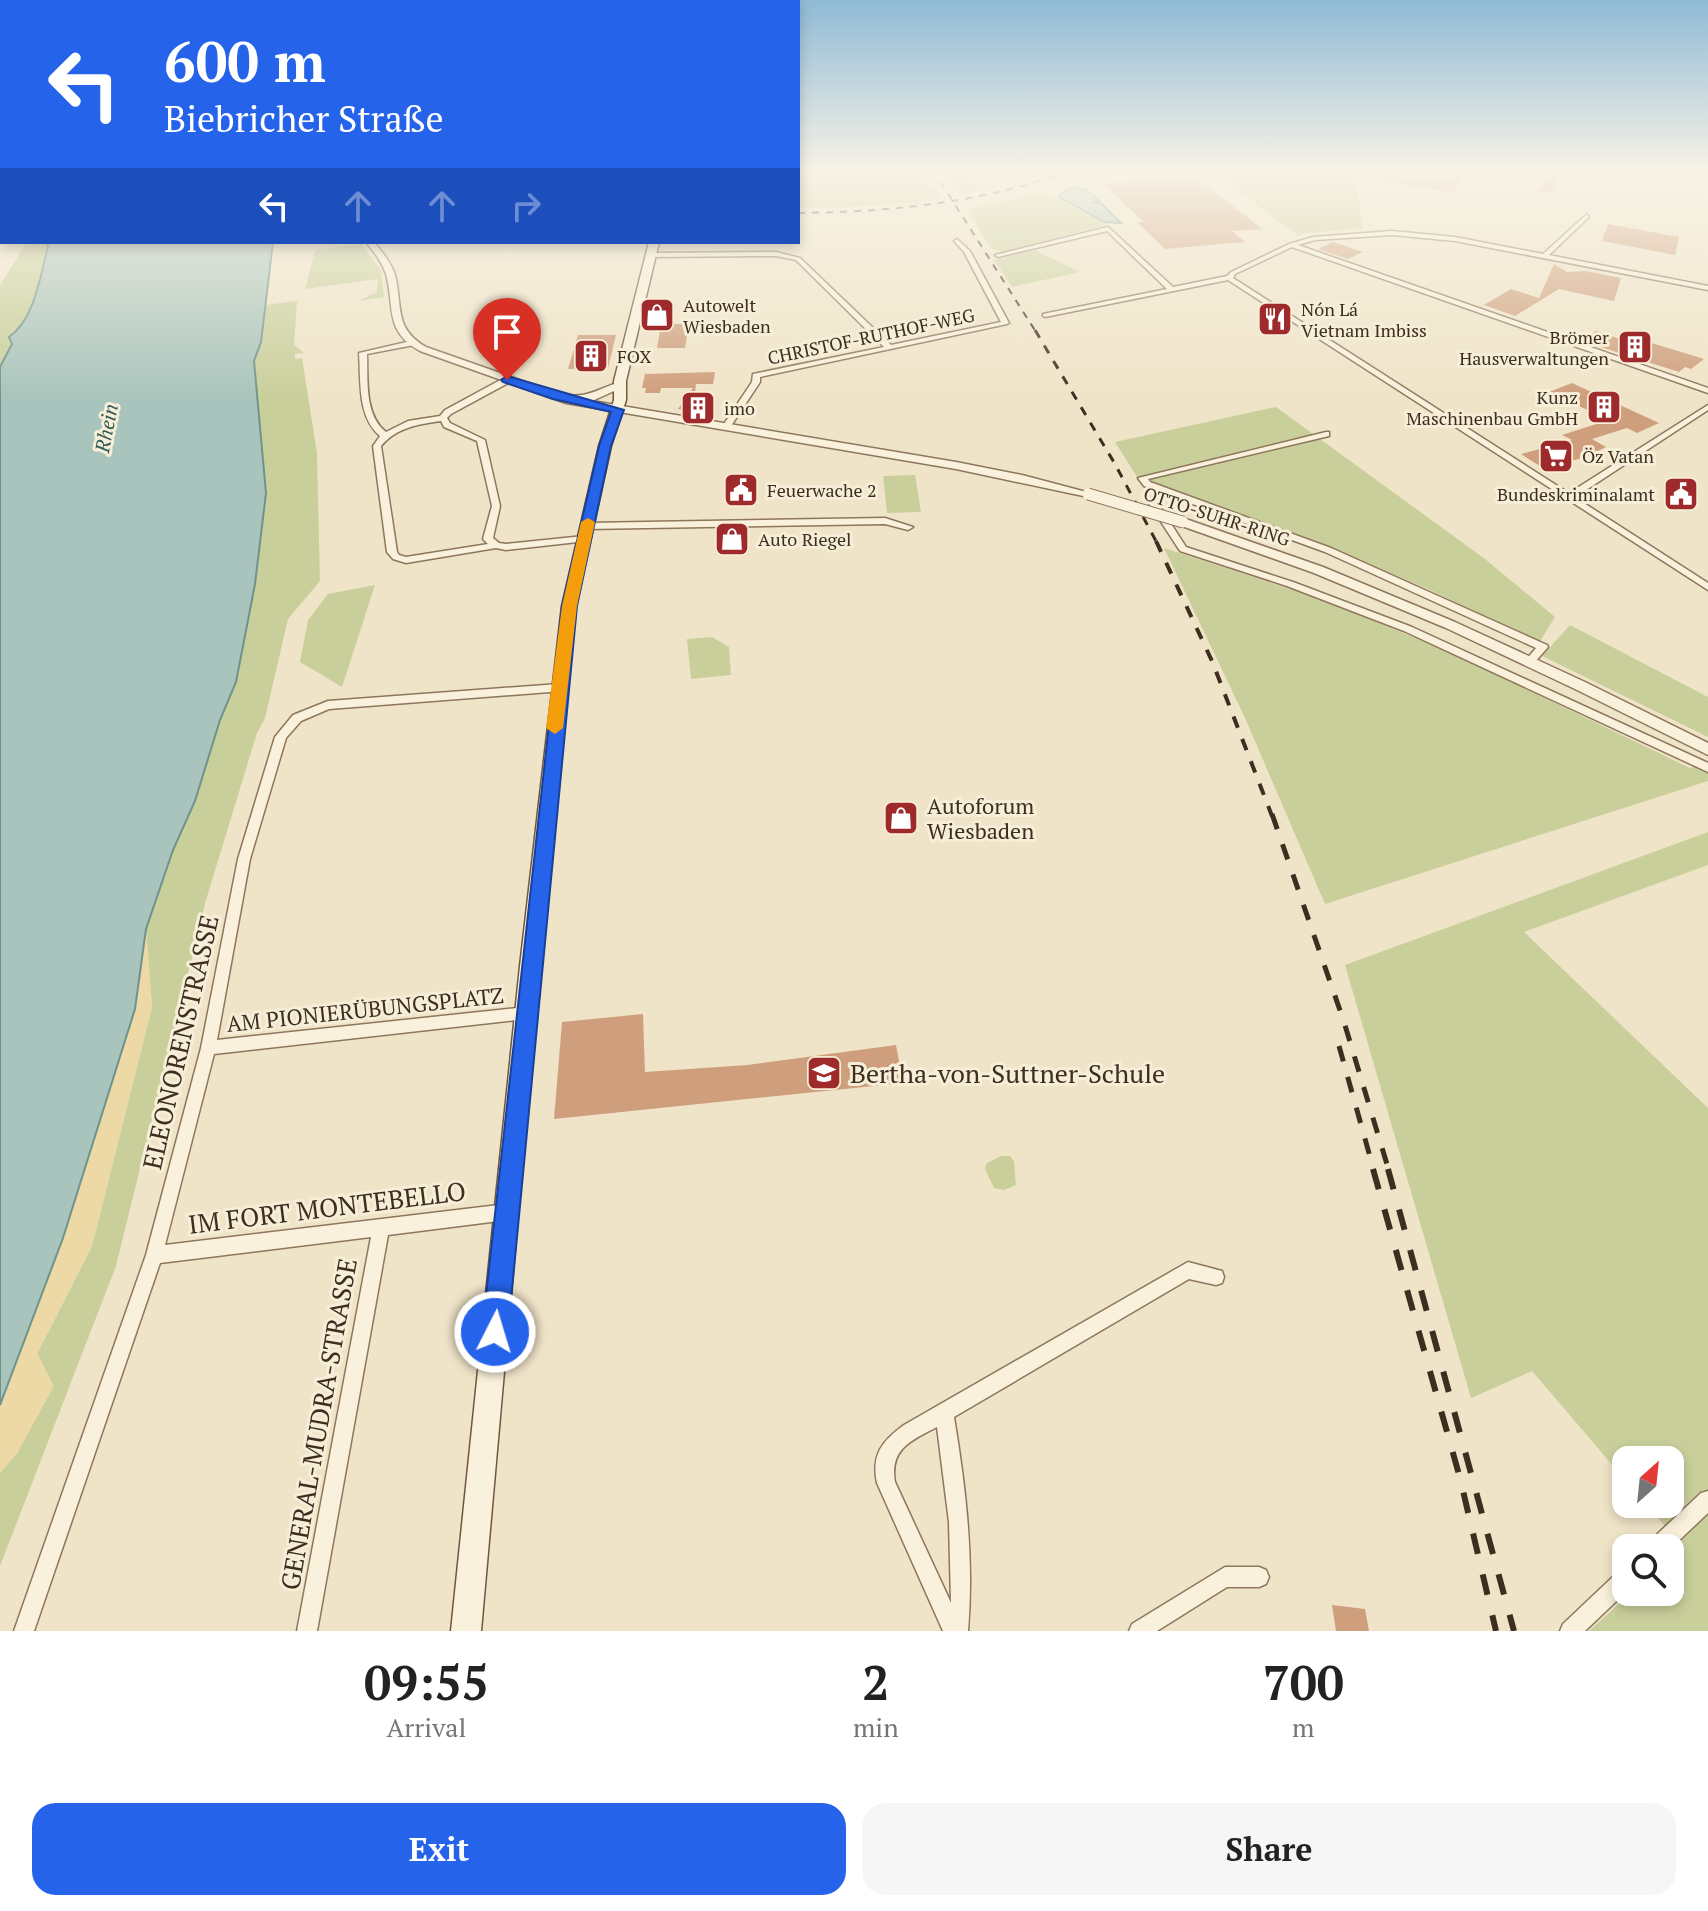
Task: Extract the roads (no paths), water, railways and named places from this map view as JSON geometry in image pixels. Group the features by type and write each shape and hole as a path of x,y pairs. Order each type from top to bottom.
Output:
{"main road":[{"path":"466,1631 569,606 653,246"}],"street":[{"path":"373,246 389,270 399,329 411,343 507,380 612,412"},
{"name":"CHRISTOF-RUTHOF-WEG","path":"726,427 756,382 756,376 1005,323 962,246"},
{"path":"998,255 1036,246"},
{"path":"1126,246 1170,288"},
{"path":"1045,315 1229,278 1233,273 1289,246"},
{"path":"1294,246 1708,391"},
{"path":"1487,246 1706,288 1708,273"},
{"path":"1545,256 1555,246"},
{"path":"651,255 776,254 798,259 889,347"},
{"path":"1229,278 1708,587"},
{"path":"385,436 376,430 370,419 363,353 411,343"},
{"path":"507,380 448,412 443,418 411,423 385,436 377,446 393,555 413,559 586,532 885,521 908,527"},
{"path":"563,398 596,397 619,383"},
{"path":"1566,496 1708,407"},
{"name":"OTTO-SUHR-RING","path":"612,412 641,419 681,421"},
{"name":"OTTO-SUHR-RING","path":"612,412 892,452 1088,494 1183,522 1360,586 1530,661 1708,750"},
{"path":"443,418 447,425 481,440 496,506 488,539 496,545"},
{"path":"607,439 622,424 641,419"},
{"path":"1326,434 1142,478 1147,484 1328,550 1543,647 1530,661"},
{"path":"1163,490 1152,502 1183,549 1290,584 1408,629 1708,768"},
{"name":"ELEONORENSTRASSE","path":"24,1631 154,1255 208,1048 244,859 287,726 328,705 559,688"},
{"name":"AM PIONIERÜBUNGSPLATZ","path":"208,1048 526,1013"},
{"name":"IM FORT MONTEBELLO","path":"154,1255 507,1212"},
{"name":"GENERAL-MUDRA-STRASSE","path":"307,1631 381,1227"},
{"path":"955,1631 886,1483 882,1468 885,1454 893,1443 1188,1270 1216,1277"},
{"path":"944,1413 951,1453 963,1590 955,1631"},
{"path":"1672,1534 1708,1500"},
{"path":"1139,1631 1225,1577 1259,1577"},
{"path":"1570,1631 1612,1591"}],"water":[{"name":"Rhein","path":"273,246 261,342 254,361 266,493 255,584 236,682 146,929 135,1009 63,1238 0,1405 0,367 12,344 9,337 31,308 48,247"}],"railway":[{"path":"981,246 1036,332"},
{"path":"1035,330 1115,464 1156,542"},
{"path":"1156,542 1212,661 1272,816"},
{"path":"1272,814 1344,1022 1389,1171"},
{"path":"1339,1046 1374,1171"},
{"path":"1373,1169 1460,1478 1496,1631"},
{"path":"1388,1169 1514,1631"}],"place":[{"name":"Autowelt Wiesbaden","path":"657,315"},
{"name":"Nón Lá Vietnam Imbiss","path":"1275,319"},
{"name":"Brömer Hausverwaltungen","path":"1635,347"},
{"name":"FOX","path":"591,356"},
{"name":"Kunz Maschinenbau GmbH","path":"1604,407"},
{"name":"imo","path":"698,408"},
{"name":"Öz Vatan","path":"1556,456"},
{"name":"Feuerwache 2","path":"741,490"},
{"name":"Bundeskriminalamt","path":"1681,494"},
{"name":"Auto Riegel","path":"732,539"},
{"name":"Autoforum Wiesbaden","path":"901,818"},
{"name":"Bertha-von-Suttner-Schule","path":"824,1073"}]}
